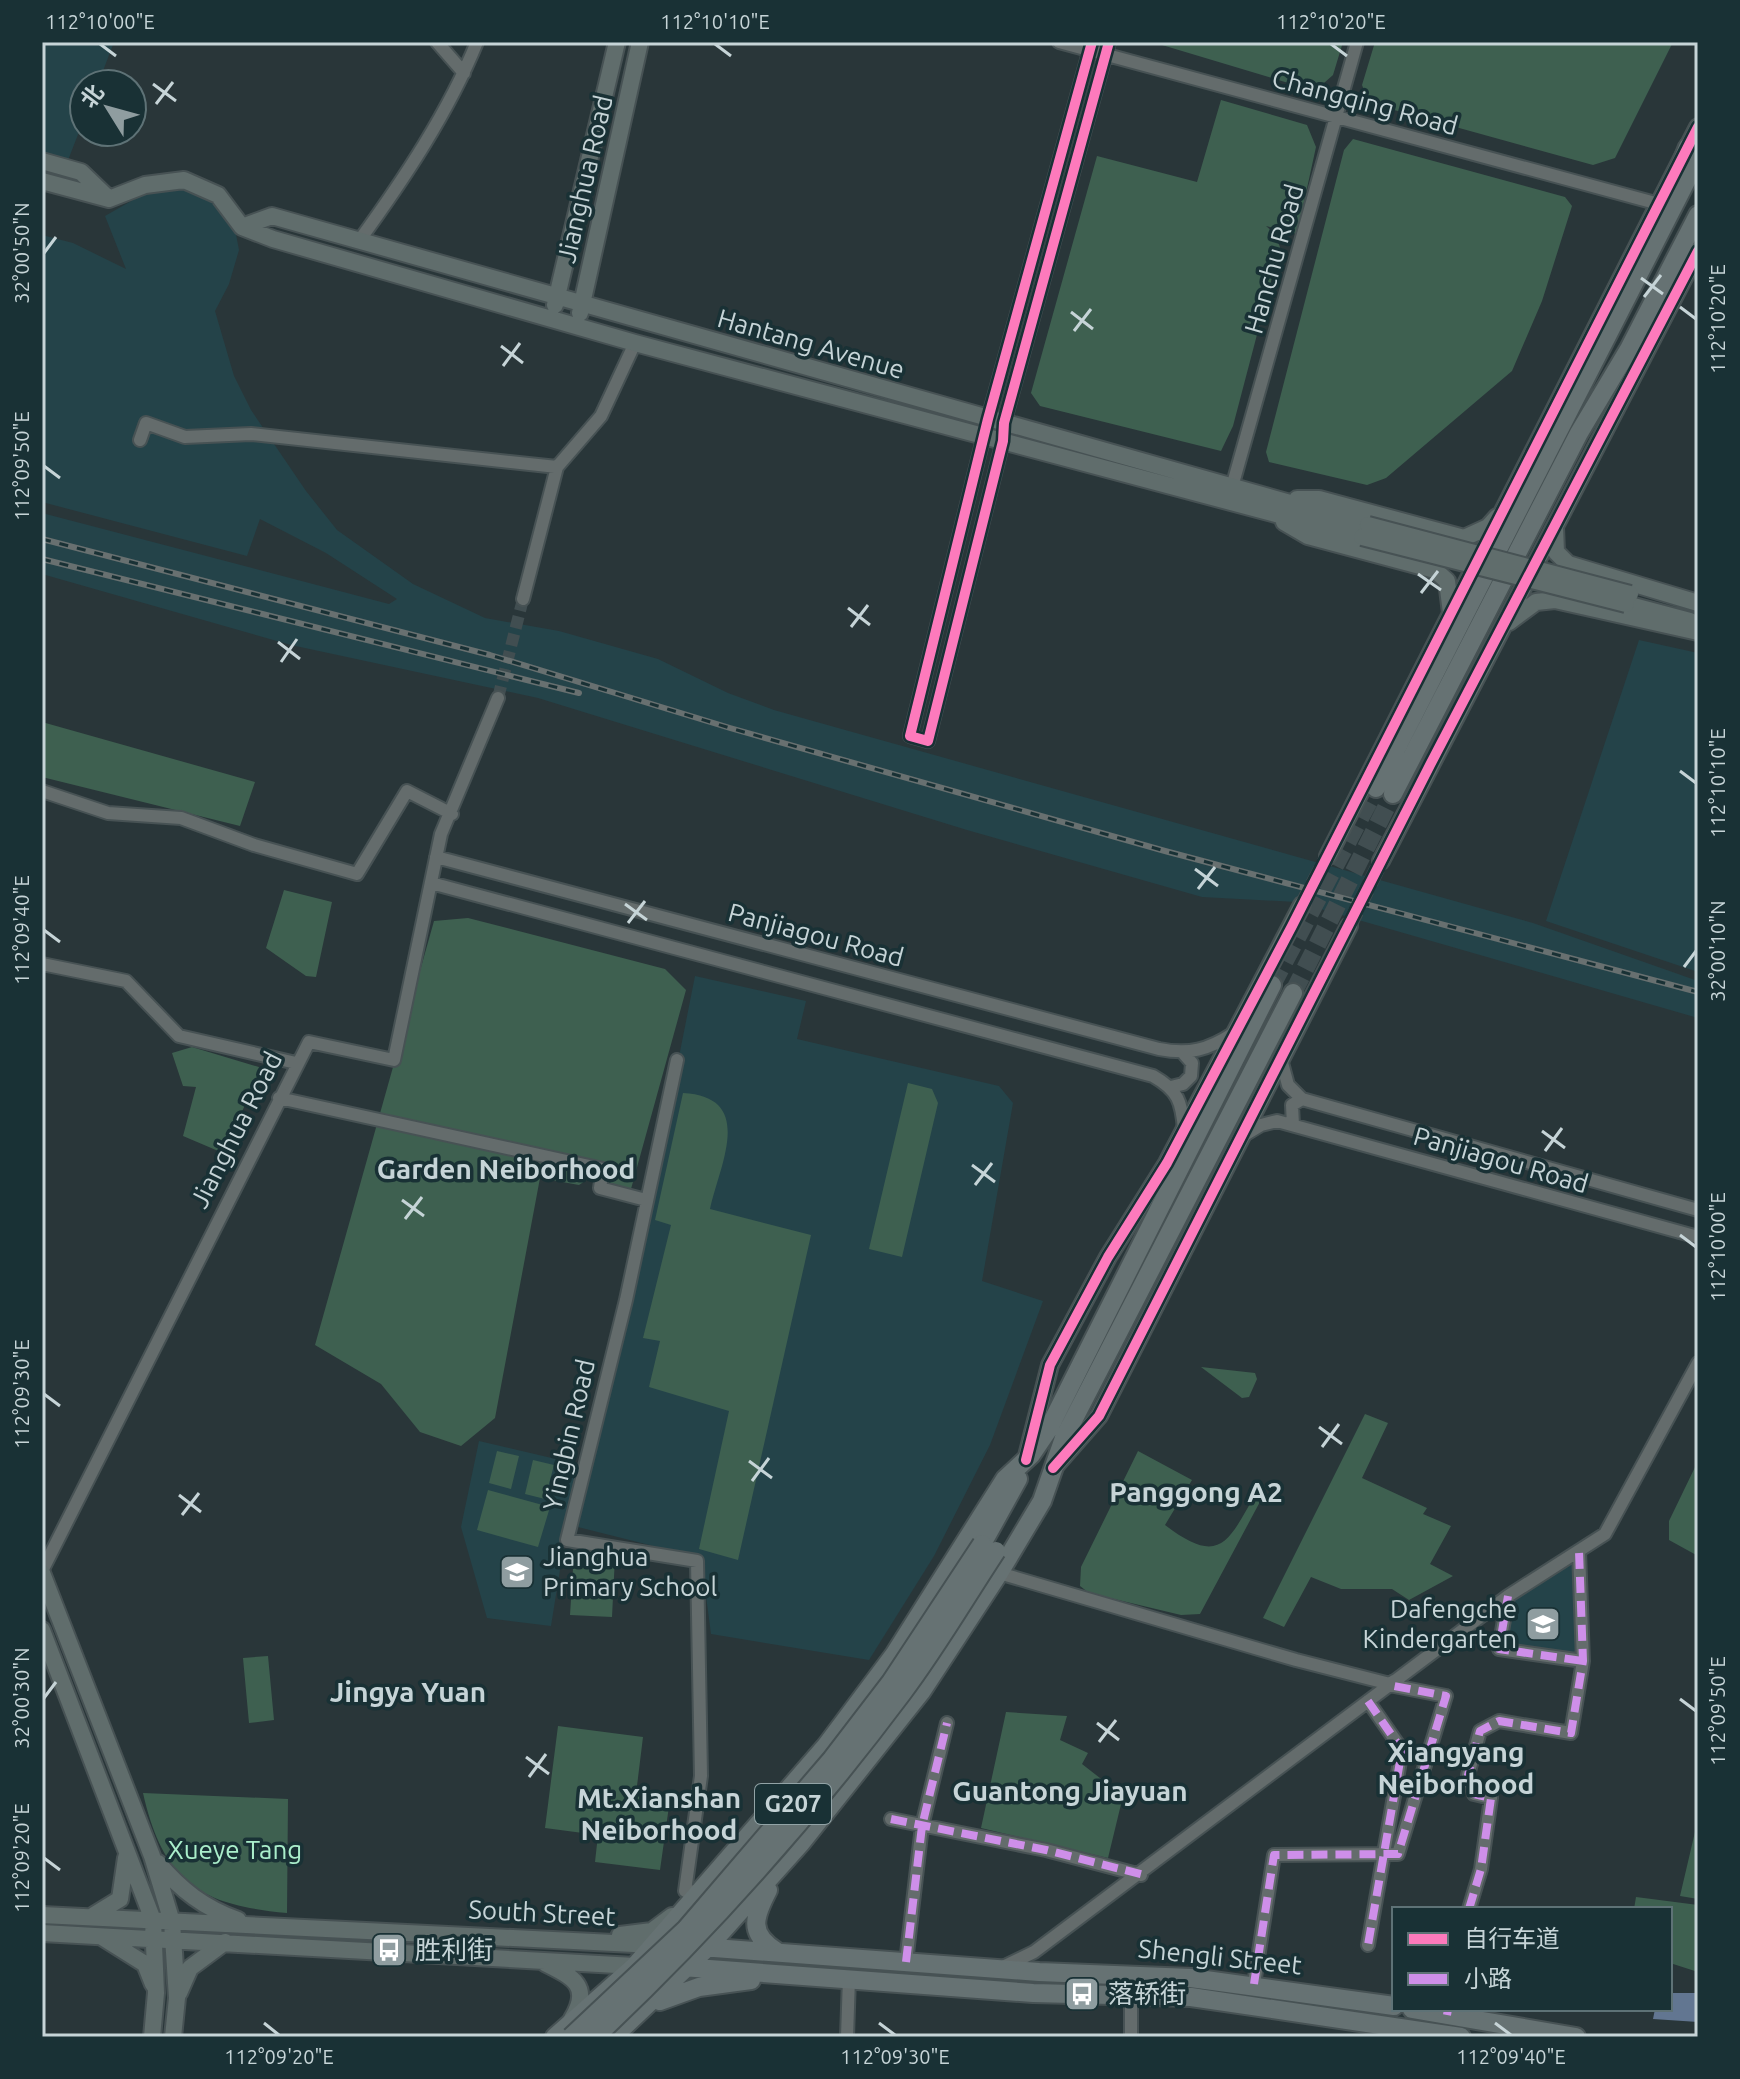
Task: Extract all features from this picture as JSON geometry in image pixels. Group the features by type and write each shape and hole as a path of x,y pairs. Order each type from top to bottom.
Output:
{"highway":[{"path":"1634,280 1688,176 1693,153"},
{"path":"1693,153 1385,791 1698,215"},
{"path":"1658,293 1698,232"},
{"name":"G207","path":"595,2037 698,1938 844,1767 903,1691 989,1548 1029,1458 1048,1430 1272,985"},
{"name":"G207","path":"614,2037 690,1967 780,1866 921,1692 999,1573 1042,1501 1064,1438 1293,993"},
{"name":"G207","path":"698,1895 826,1746 894,1655 1005,1479 1029,1458"},
{"name":"G207","path":"564,2033 686,1929 832,1759 989,1548 1053,1468"},
{"path":"776,1951 761,1941 755,1926 759,1907 780,1866"},
{"path":"564,2033 635,1966 698,1895"},
{"name":"South Street","path":"654,1945 776,1951 1039,1972"},
{"name":"South Street","path":"635,1966 814,1975 1033,1993 1131,1994 1249,2004 1461,2037"},
{"name":"Shengli Street","path":"1039,1972 1131,1974 1254,1984 1392,2006"},
{"path":"614,2037 664,1997 729,1981 814,1975"},
{"path":"1448,2012 1576,2037"}],"main road":[{"name":"Jianghua Road","path":"552,319 617,42"},
{"name":"Jianghua Road","path":"576,326 640,42"},
{"path":"1328,856 1659,204 1693,153 1698,127"},
{"path":"42,161 81,172 109,199"},
{"path":"42,181 109,199 145,185 184,180 218,195 242,227"},
{"name":"Hantang Avenue","path":"242,227 272,216 1232,487 1268,504"},
{"name":"Hantang Avenue","path":"242,227 273,239 635,343 1003,441 1268,504 1628,599"},
{"path":"1381,861 1698,251"},
{"path":"1268,504 1319,499 1464,538 1488,527 1506,506"},
{"path":"1268,504 1308,536 1447,573 1464,561 1458,543 1448,536"},
{"path":"1555,524 1556,552 1568,564"},
{"path":"1555,600 1546,593 1543,584 1547,573 1558,565 1568,564 1698,603"},
{"path":"1435,570 1447,581 1451,616"},
{"path":"1628,599 1698,612"},
{"path":"1628,599 1698,623"},
{"path":"1497,635 1516,613 1536,602 1555,600 1698,632"},
{"path":"1029,1458 1050,1365 1108,1257 1184,1130 1302,905"},
{"path":"1053,1468 1099,1416 1349,926"},
{"path":"1195,1184 1213,1193"},
{"path":"42,1572 152,1856 174,1930 177,1998 173,2037"},
{"path":"42,1630 153,1920 156,1993 152,2037"},
{"path":"93,1915 120,1899 127,1852"},
{"path":"152,1856 178,1886 211,1911 255,1926"},
{"path":"568,1941 652,1931 698,1895"},
{"name":"South Street","path":"42,1915 153,1920 174,1930 225,1942 635,1966"},
{"name":"South Street","path":"42,1933 156,1938 174,1930 255,1926 654,1945"},
{"path":"97,1935 129,1951 145,1964 156,1993"},
{"path":"177,1998 190,1968 225,1942"},
{"path":"540,1960 570,1976 580,1988 581,2004 564,2033"}],"street":[{"path":"437,42 464,73"},
{"path":"359,241 396,190 464,73 477,42"},
{"name":"Changqing Road","path":"1059,42 1108,48 1337,117 1659,204"},
{"name":"Hanchu Road","path":"1232,487 1357,42"},
{"path":"1091,46 996,421 1003,441 928,741 910,736 985,436 996,421 1108,48"},
{"path":"523,599 557,467 601,416 635,343"},
{"path":"140,440 146,423 185,437 251,434 557,467"},
{"name":"Jianghua Road","path":"42,1572 309,1042 394,1060 441,834 452,814 498,698"},
{"path":"42,791 108,813 181,818 254,845 357,874 407,791 452,814"},
{"name":"Panjiagou Road","path":"436,857 1184,1054"},
{"name":"Panjiagou Road","path":"431,883 1153,1076 1171,1087"},
{"path":"42,964 126,981 179,1036 296,1063"},
{"path":"1184,1130 1182,1102 1171,1087 1183,1084 1191,1076 1192,1063 1184,1054 1214,1047 1236,1031"},
{"path":"1281,1059 1288,1085 1302,1099 1292,1105 1293,1125"},
{"name":"Yingbin Road","path":"677,1060 626,1300 567,1540 697,1561 701,1776 685,1891 698,1895"},
{"path":"279,1098 603,1169 600,1188 646,1200"},
{"name":"Panjiagou Road","path":"1302,1099 1698,1210"},
{"name":"Panjiagou Road","path":"1241,1137 1277,1121 1698,1237"},
{"path":"1000,1969 1034,1952 1143,1875 1508,1596 1605,1534 1698,1363"},
{"path":"1470,1907 1481,1869 1491,1798 1474,1794 1468,1775 1480,1731 1499,1721 1571,1733 1583,1661 1579,1551"},
{"path":"999,1573 1296,1660 1390,1684 1395,1681 1446,1696 1398,1854 1274,1855 1254,1984"},
{"path":"1508,1596 1499,1649 1583,1661"},
{"path":"1368,1701 1402,1750 1368,1945"},
{"path":"906,1962 922,1826 947,1723"},
{"path":"891,1819 1046,1850 1143,1875"},
{"path":"1131,1974 1131,2037"},
{"path":"847,2037 849,1978"}],"shaded area":[{"path":"42,42 114,42 104,68 68,68 68,148 73,148 65,168 42,161"},
{"path":"179,185 209,198 235,229 239,250 229,284 215,311 234,376 251,410 306,491 337,530 413,584 485,618 559,631 658,659 728,693 774,710 1533,923 1698,981 1698,1018 1296,902 1202,897 967,830 538,698 291,645 42,574 42,513 389,604 397,599 326,553 260,519 247,556 42,502 42,235 73,243 126,269 105,216 140,196"},
{"path":"1639,640 1698,653 1698,972 1546,921"},
{"path":"695,976 806,1001 797,1039 999,1086 1013,1103 982,1281 1043,1301 990,1445 934,1556 869,1660 711,1634 701,1558 578,1527 624,1334"},
{"name":"Jianghua Primary School","path":"479,1441 577,1464 551,1626 487,1618 461,1527"},
{"name":"Dafengche Kindergarten","path":"1577,1559 1579,1655 1503,1645 1513,1598"},
{"path":"1672,1993 1698,1993 1698,2022 1653,2019 1655,2011 1672,2011"}],"green space":[{"path":"1152,42 1343,42 1333,75 1315,91"},
{"path":"1375,42 1673,42 1615,158 1593,165 1369,103 1362,85"},
{"path":"1221,100 1307,125 1316,147 1297,234 1266,226 1274,233 1280,247 1233,426 1221,451 1040,406 1031,393 1097,156 1197,182"},
{"path":"1353,139 1565,197 1572,206 1542,301 1512,371 1386,478 1367,485 1269,462 1266,452 1344,150"},
{"path":"42,722 255,782 240,826 42,777"},
{"path":"284,890 332,902 316,977 306,976 266,948"},
{"path":"468,918 665,969 686,990 631,1189 591,1177 579,1185 540,1178 495,1418 461,1446 420,1432 381,1384 315,1345 434,921"},
{"path":"192,1047 262,1068 223,1153 183,1136 196,1087 183,1086 172,1053"},
{"path":"908,1083 932,1089 938,1103 902,1257 869,1249"},
{"path":"683,1093 706,1097 719,1106 726,1120 728,1136 725,1154 710,1209 811,1235 738,1560 699,1549 729,1411 649,1387 660,1341 643,1338 671,1225 655,1220"},
{"path":"1201,1367 1255,1373 1257,1379 1249,1397 1242,1398"},
{"path":"1365,1414 1388,1423 1362,1478 1427,1508 1423,1514 1451,1526 1430,1564 1453,1576 1409,1600 1392,1589 1341,1589 1311,1577 1284,1627 1263,1618"},
{"path":"497,1451 519,1456 511,1489 489,1483"},
{"path":"1138,1451 1192,1480 1165,1525 1198,1545 1220,1543 1229,1536 1255,1495 1262,1498 1200,1614 1181,1615 1089,1593 1080,1586 1081,1567"},
{"path":"533,1460 554,1465 545,1499 525,1494"},
{"path":"1698,1461 1698,1556 1669,1540 1669,1521"},
{"path":"488,1490 550,1507 538,1547 477,1530"},
{"path":"574,1553 615,1557 612,1617 570,1615"},
{"path":"268,1656 274,1720 249,1723 243,1658"},
{"path":"1006,1712 1067,1716 1060,1740 1088,1753 1082,1764 1123,1796 1108,1858 981,1828"},
{"path":"558,1726 643,1737 636,1794 670,1799 660,1870 595,1862 598,1835 545,1828"},
{"name":"Xueye Tang","path":"143,1793 288,1799 287,1913 231,1903 208,1895 190,1883 174,1868 162,1848"},
{"path":"1698,1819 1698,1899 1680,1896"},
{"path":"1636,1897 1698,1905 1698,1972 1672,1964 1672,1907 1634,1907"}],"tunnel":[{"path":"498,698 523,599"},
{"path":"1272,985 1376,788"},
{"path":"1293,993 1393,794"},
{"path":"1302,905 1328,856"},
{"path":"1349,926 1381,861"}],"railway":[{"path":"42,539 490,655 730,728 1165,851 1698,992"},
{"path":"42,559 579,693"}],"marked path":[{"path":"1470,1907 1481,1869 1491,1798 1474,1794 1468,1775 1480,1731 1499,1721 1571,1733 1583,1661 1579,1551"},
{"path":"1508,1596 1499,1649 1583,1661"},
{"path":"1254,1984 1274,1855 1398,1854 1446,1696 1389,1685"},
{"path":"1368,1701 1402,1750 1368,1945"},
{"path":"906,1962 922,1826 947,1723"},
{"path":"891,1819 1046,1850 1148,1876"},
{"path":"1447,2015 1448,2011"}],"cycle path":[{"path":"1092,42 988,419 910,736 928,741 1003,441 1004,423 1109,42"},
{"path":"1026,1460 1050,1365 1108,1257 1167,1163 1292,926 1698,127"},
{"path":"1053,1468 1099,1416 1430,765 1698,251"}],"place":[{"name":"Jianghua Primary School","path":"517,1572"},
{"name":"Dafengche Kindergarten","path":"1543,1624"},
{"name":"胜利街","path":"389,1950"},
{"name":"落轿街","path":"1082,1994"}],"district":[{"name":"Garden Neiborhood","path":"506,1169"},
{"name":"Panggong A2","path":"1196,1492"},
{"name":"Jingya Yuan","path":"408,1692"},
{"name":"Xiangyang Neiborhood","path":"1456,1768"},
{"name":"Guantong Jiayuan","path":"1070,1791"},
{"name":"Mt.Xianshan Neiborhood","path":"659,1814"}]}
